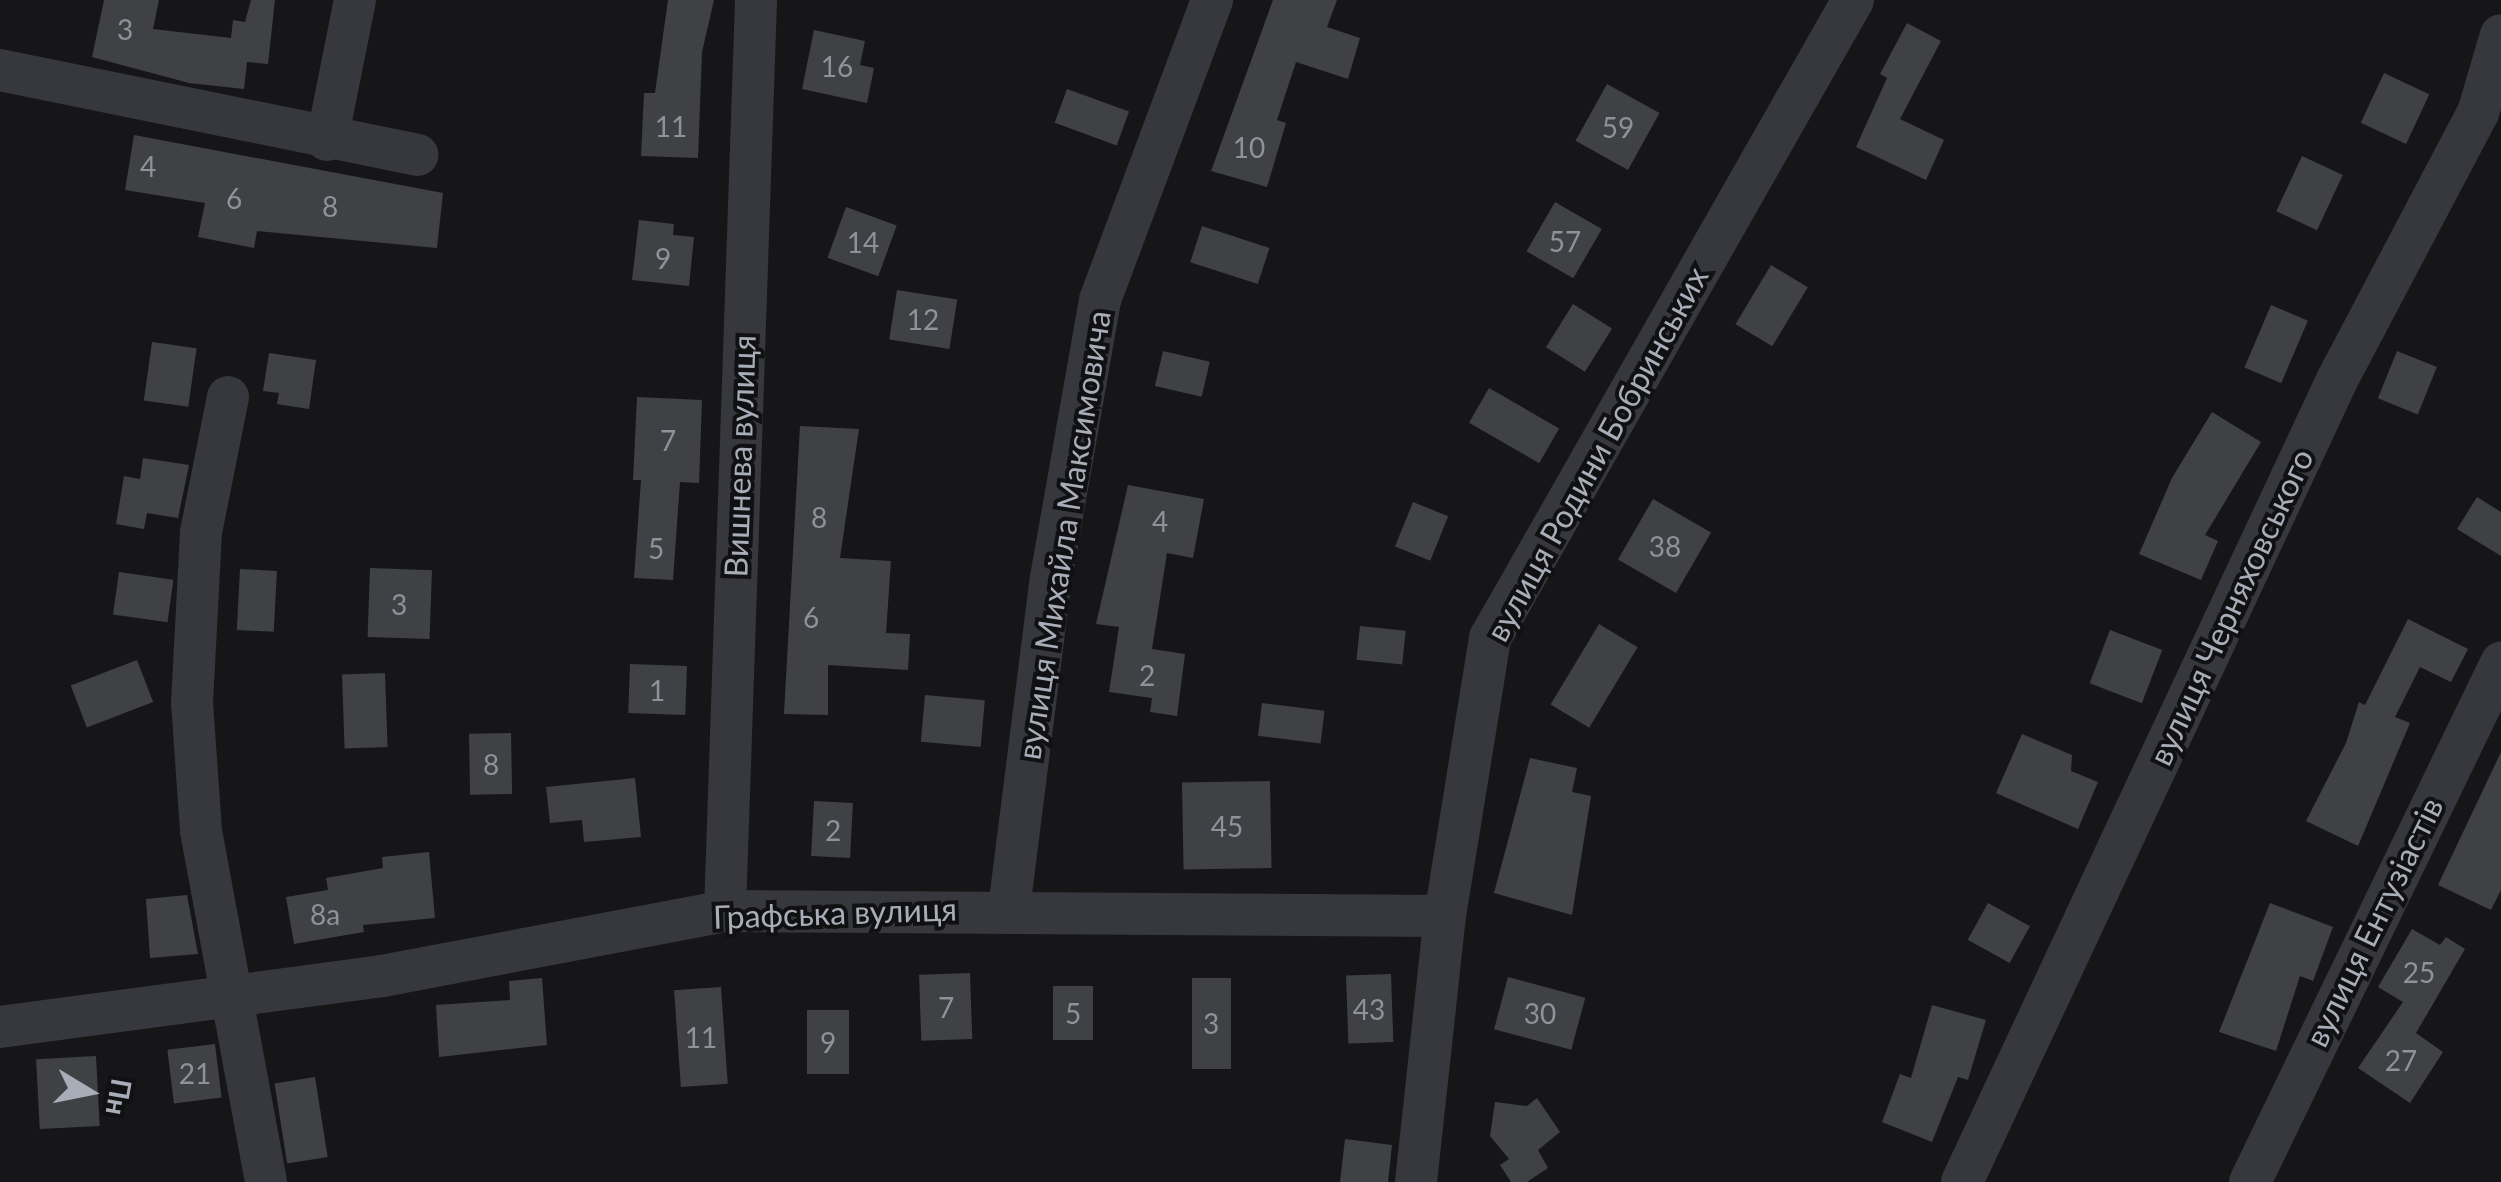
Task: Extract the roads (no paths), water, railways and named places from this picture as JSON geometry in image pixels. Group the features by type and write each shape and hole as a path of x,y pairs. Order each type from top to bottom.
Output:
{"street":[{"path":"327,140 355,0"},
{"name":"Вишнева вулиця","path":"724,912 756,0"},
{"name":"вулиця Михайла Максимовича","path":"1009,908 1051,578 1100,300 1212,0"},
{"name":"вулиця Родини Бобринських","path":"1416,1182 1446,916 1490,638 1854,0"},
{"name":"вулиця Черняховського","path":"1962,1182 2337,380 2478,113 2501,34"},
{"path":"0,70 417,156"},
{"path":"228,397 201,532 192,702 201,831 266,1182"},
{"name":"вулиця Ентузіастів","path":"2250,1182 2501,663"},
{"name":"Графська вулиця","path":"0,1027 232,1000 724,912 1009,908 1446,916"}]}
